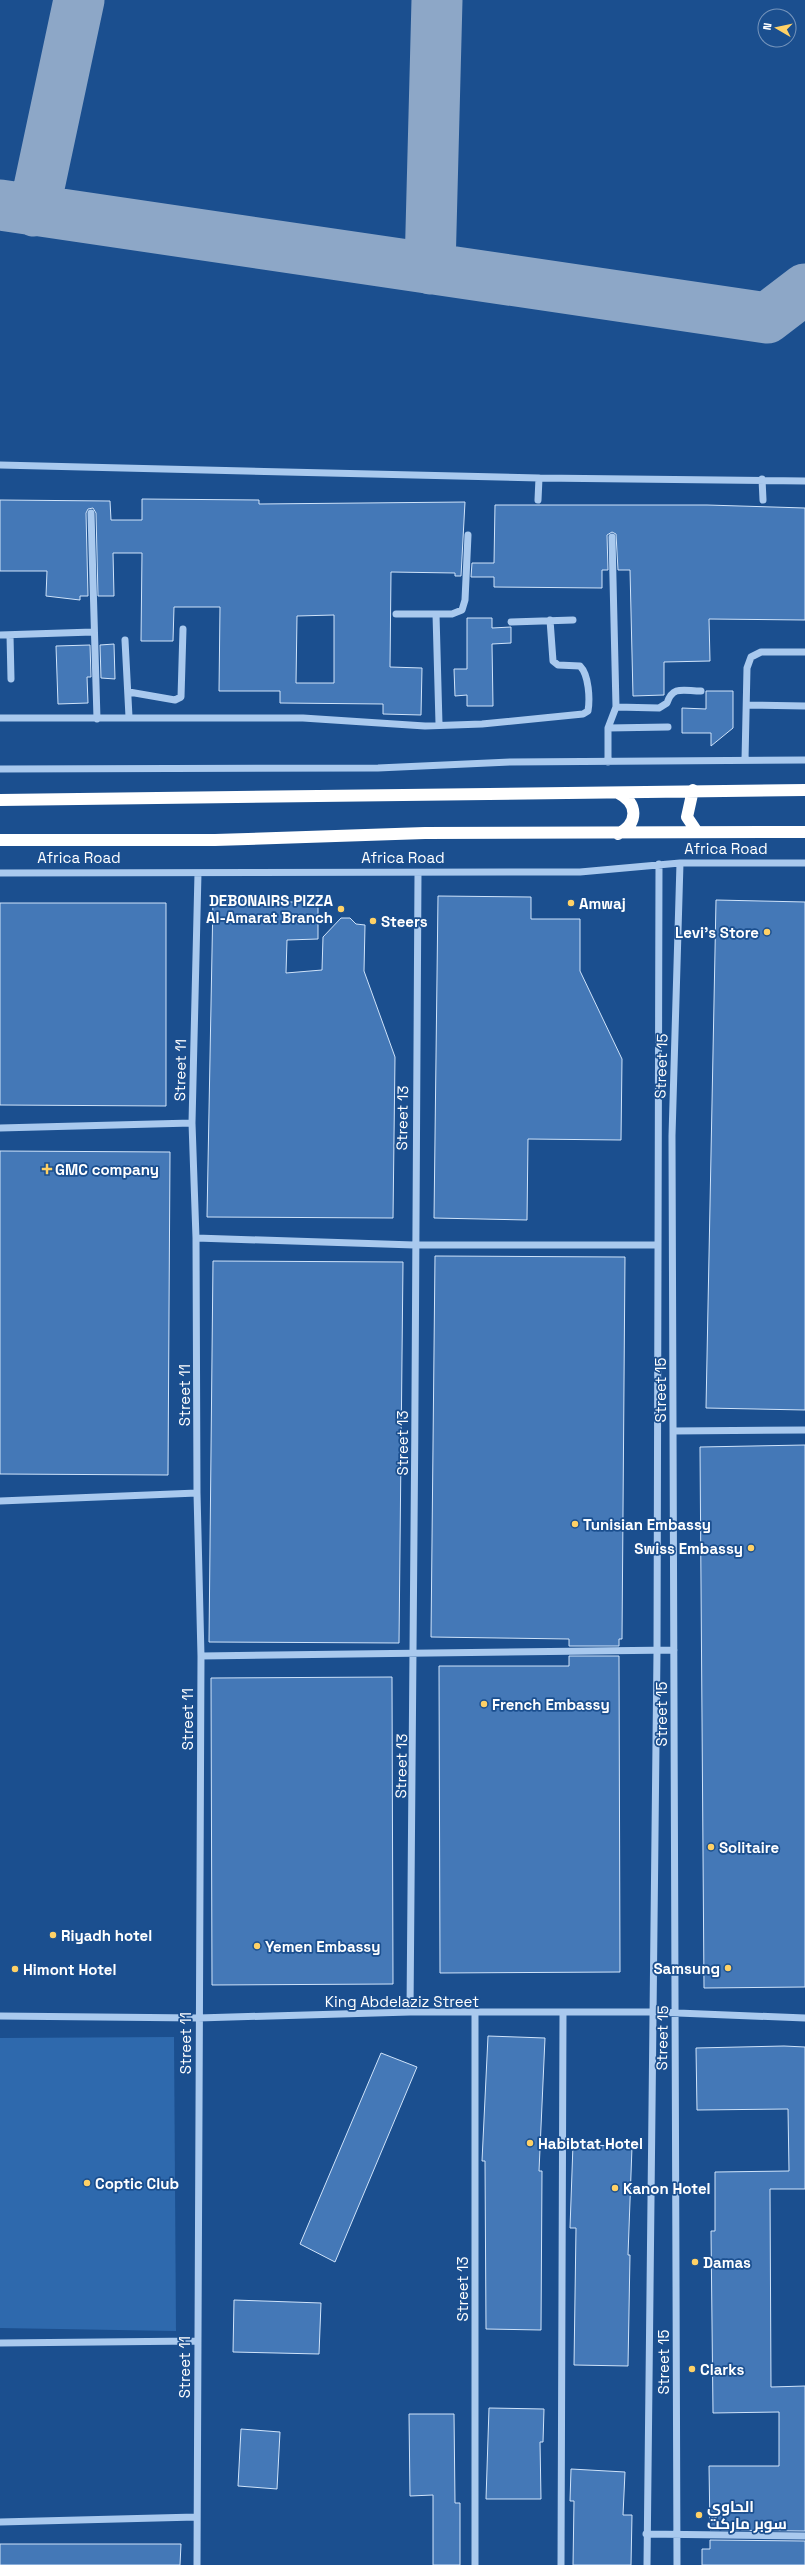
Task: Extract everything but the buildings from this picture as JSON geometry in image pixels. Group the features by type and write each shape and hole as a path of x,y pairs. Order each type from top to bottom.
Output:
{"highway":[{"path":"0,800 618,793 693,790 805,790"},
{"path":"693,790 687,817 697,832"},
{"path":"618,793 626,797 632,804 634,813 632,822 626,830 618,834"},
{"name":"Africa Road","path":"0,840 215,840 425,834 805,832"}],"street":[{"path":"0,465 539,478 762,479 805,481"},
{"path":"538,500 539,478"},
{"path":"762,479 763,500"},
{"path":"91,513 93,632 97,718"},
{"path":"396,614 458,613 465,606 468,535"},
{"path":"608,762 608,728 616,707 612,537"},
{"path":"436,614 439,724"},
{"path":"0,718 303,718 391,725 482,724 586,713 589,701 585,672 580,666 558,665 554,661 550,620"},
{"path":"511,622 573,620"},
{"path":"129,692 175,700 181,697 183,629"},
{"path":"0,635 93,632"},
{"path":"10,635 11,678"},
{"path":"125,640 129,692 129,717"},
{"path":"745,760 748,705 747,668 751,657 761,652 805,652"},
{"path":"616,707 659,708 667,703 669,695 674,691 701,691"},
{"path":"748,705 805,706"},
{"path":"608,728 668,727"},
{"path":"0,769 378,768 510,762 805,760"},
{"name":"Africa Road","path":"0,873 580,872 659,864 805,864"},
{"name":"Street 15","path":"647,2565 646,2534 657,1652 659,864"},
{"name":"Street 15","path":"677,2565 672,1136 680,864"},
{"name":"Street 11","path":"197,2565 200,1656 197,1493 196,1238 192,1124 198,872"},
{"name":"Street 13","path":"410,2012 416,1654 414,1245 418,873"},
{"path":"0,1128 192,1124"},
{"path":"196,1238 414,1245 657,1244"},
{"path":"673,1430 805,1430"},
{"path":"0,1501 197,1493"},
{"path":"200,1656 657,1652 674,1650"},
{"name":"King Abdelaziz Street","path":"0,2016 198,2018 410,2012 475,2014 653,2012 805,2018"},
{"path":"561,2565 563,2013"},
{"name":"Street 13","path":"474,2565 475,2014"},
{"path":"0,2343 197,2341"},
{"path":"0,2522 196,2517"},
{"path":"646,2534 805,2536"}],"shaded area":[{"name":"Coptic Club","path":"174,2037 176,2331 0,2328 0,2038"}],"taxiway":[{"path":"34,211 79,0"},
{"path":"430,269 437,0"},
{"path":"0,205 767,318 805,289"}],"place":[{"name":"Amwaj","path":"571,903"},
{"name":"DEBONAIRS PIZZA Al-Amarat Branch","path":"341,909"},
{"name":"Steers","path":"373,921"},
{"name":"Levi's Store","path":"767,932"},
{"name":"GMC company","path":"47,1169"},
{"name":"Tunisian Embassy","path":"575,1524"},
{"name":"Swiss Embassy","path":"751,1548"},
{"name":"French Embassy","path":"484,1704"},
{"name":"Solitaire","path":"711,1847"},
{"name":"Riyadh hotel","path":"53,1935"},
{"name":"Yemen Embassy","path":"257,1946"},
{"name":"Samsung","path":"728,1968"},
{"name":"Himont Hotel","path":"15,1969"},
{"name":"Habibtat Hotel","path":"530,2143"},
{"name":"Coptic Club","path":"87,2183"},
{"name":"Kanon Hotel","path":"615,2188"},
{"name":"Damas","path":"695,2262"},
{"name":"Clarks","path":"692,2369"},
{"name":"الحاوي سوبر ماركت","path":"699,2515"}]}
